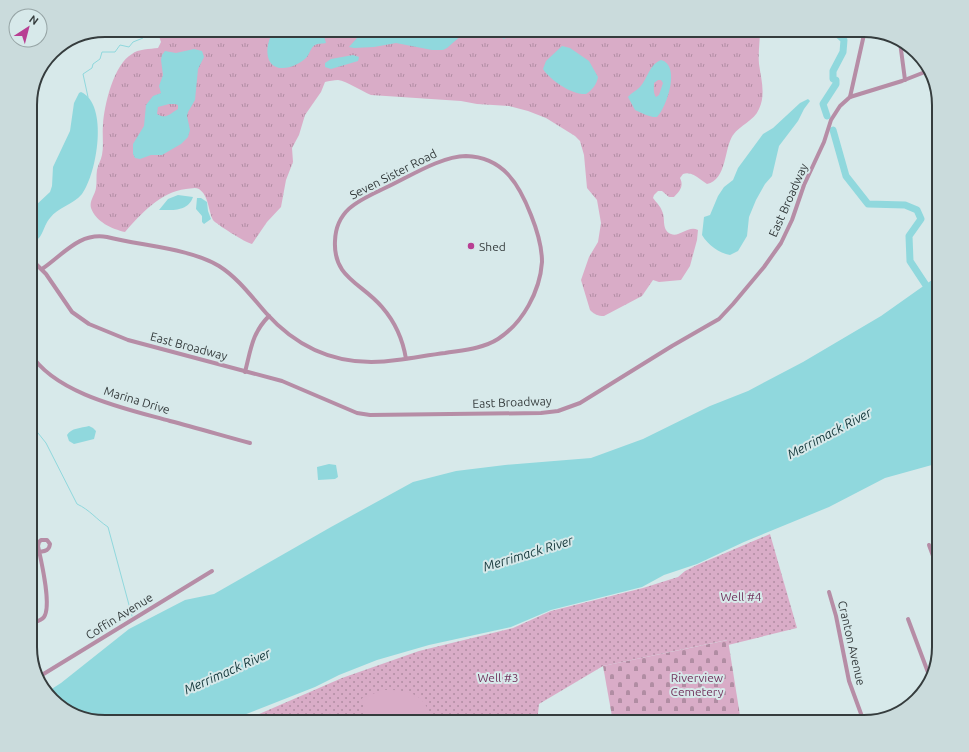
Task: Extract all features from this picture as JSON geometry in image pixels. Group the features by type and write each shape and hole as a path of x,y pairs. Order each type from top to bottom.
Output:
{"street":[{"path":"863,37 850,96 905,80 923,73"},
{"path":"901,48 905,80"},
{"name":"East Broadway","path":"37,264 42,269 72,312 89,324 128,340 282,381 357,413 370,415 541,413 558,411 580,403 672,346 705,328 719,319 733,304 764,267 781,243 792,220 804,185 824,142 831,120 840,106 850,96"},
{"name":"Seven Sister Road","path":"42,269 80,240 93,237 107,237 195,256 212,262 234,277 283,330 296,340 331,357 364,363 386,362 406,359 476,348 491,342 507,332 524,313 536,288 541,268 542,255 536,227 522,194 515,182 500,167 486,160 461,156 441,161 356,202 344,214 338,226 335,247 337,260 341,268 352,282 370,295 387,313 399,335 406,359"},
{"path":"245,372 255,334 269,316"},
{"name":"Marina Drive","path":"37,362 60,382 100,400 130,410 250,443"},
{"path":"929,545 932,553"},
{"path":"37,621 41,619 47,610 47,597 39,552"},
{"name":"Coffin Avenue","path":"43,674 212,571"},
{"name":"Cranton Avenue","path":"829,592 836,616 849,681 861,715"},
{"path":"908,618 927,671"}],"green space":[{"path":"159,37 760,37 759,64 762,98 759,109 754,117 739,128 733,135 722,170 713,181 707,184 686,173 680,178 682,184 681,188 674,197 669,197 662,191 658,191 654,195 653,198 660,206 665,227 668,232 674,235 691,229 698,230 690,266 681,280 659,282 653,280 642,296 602,316 593,313 590,310 581,280 589,257 598,242 601,223 597,200 587,188 584,155 580,141 575,136 546,118 509,106 371,95 342,81 336,80 325,82 321,92 305,115 299,135 292,148 293,162 286,180 281,207 267,222 252,244 231,233 213,220 205,195 196,188 177,191 159,199 144,211 125,232 105,224 93,213 91,208 91,200 95,193 97,170 102,155 105,107 111,86 120,66 126,59 137,51 158,48 161,42"},
{"path":"770,534 797,628 728,645 727,640 603,666 539,704 538,715 257,715 342,678 419,651 513,628 551,611 643,588 678,577 685,571"},
{"name":"Riverview Cemetery","path":"728,640 740,715 612,715 603,666"},
{"path":"383,690 408,692 421,699 426,705 429,715 366,715 362,698"},
{"path":"332,713 339,715 317,715"}],"water":[{"path":"271,37 324,37 326,43 315,45 306,58 298,64 287,68 282,68 272,65 269,60 267,52"},
{"path":"460,37 443,50 432,50 396,43 374,47 349,47 357,38"},
{"path":"562,46 570,48 589,61 598,77 594,87 586,94 580,94 568,90 551,78 543,69 546,61"},
{"path":"194,49 202,51 204,57 198,69 195,100 187,116 190,130 188,137 181,144 162,155 151,155 140,159 135,158 133,154 133,144 144,126 146,105 153,96 161,93 159,86 163,75 161,60 162,55 165,51 176,53","holes":["175,104 178,105 178,109 171,114 166,116 160,116 157,114 158,107"]},
{"path":"353,55 359,57 358,61 331,69 325,67 325,63 331,59"},
{"path":"661,60 667,63 671,78 665,105 657,117 653,117 635,110 628,97 640,87 651,68","holes":["661,80 663,83 659,95 656,97 654,92 654,83"]},
{"path":"81,92 90,99 95,110 98,124 96,156 92,171 82,194 74,201 53,214 37,240 37,204 50,192 52,186 53,167 70,131 74,103"},
{"path":"808,99 810,101 798,121 779,146 772,176 765,184 756,200 749,217 747,236 738,251 730,255 714,248 702,235 704,217 710,215 718,196 724,187 733,180 738,168 763,134 773,128 800,103"},
{"path":"178,195 193,197 191,202 183,208 174,210 159,210 168,199"},
{"path":"197,198 201,198 207,202 211,219 204,224 202,222 202,216 196,209"},
{"name":"Merrimack River","path":"932,280 932,465 885,478 829,507 744,542 697,564 664,575 642,587 551,610 511,627 429,645 377,660 339,675 315,687 244,715 96,714 71,706 52,689 129,629 185,600 214,594 413,482 456,471 505,465 591,458 643,439 710,406 748,391 803,362 881,316"},
{"path":"89,426 96,431 94,439 74,444 69,441 67,435 71,431"},
{"path":"329,464 336,465 338,477 335,479 318,480 317,467"}],"waterway":[{"path":"88,97 83,74 92,68 93,64 100,59 102,52 115,52 120,45 129,47 133,42 143,38 142,37"},
{"path":"827,116 823,104 836,84 836,80 833,79 833,71 843,52 844,40 841,37"},
{"path":"833,130 846,176 868,204 905,205 917,210 921,219 909,236 910,261 932,294"},
{"path":"37,432 46,443 77,504 86,509 108,527 132,616"}],"place":[{"name":"Shed","path":"471,246"}],"park label":[{"name":"Well #4","path":"741,596"},
{"name":"Well #3","path":"498,677"}]}
